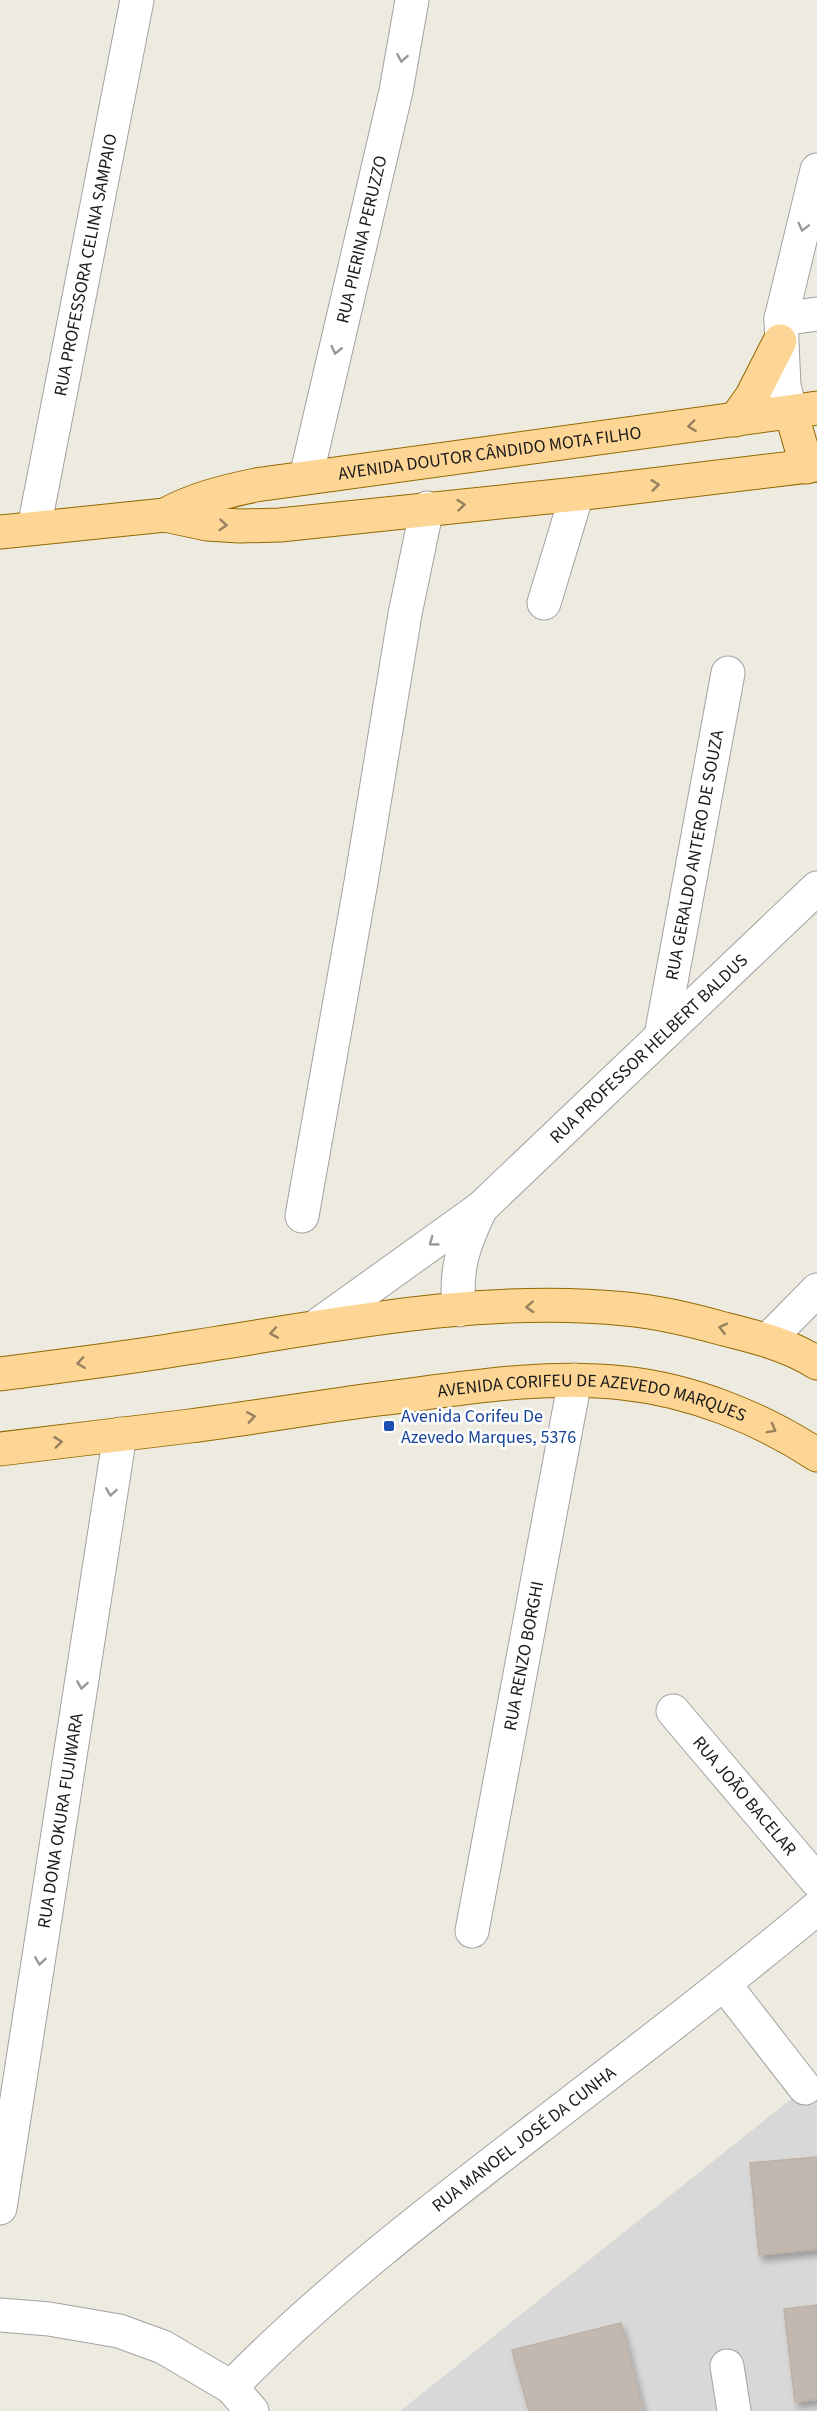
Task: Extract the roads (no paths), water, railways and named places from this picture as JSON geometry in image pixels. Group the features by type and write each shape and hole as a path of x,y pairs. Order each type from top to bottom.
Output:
{"main road":[{"path":"735,420 752,396 781,330"},
{"name":"AVENIDA DOUTOR CÂNDIDO MOTA FILHO","path":"165,515 216,493 306,477 804,410"},
{"path":"804,410 812,466"},
{"name":"AVENIDA DOUTOR CÂNDIDO MOTA FILHO","path":"0,532 165,515 207,524 260,526 577,494 812,466"},
{"path":"0,1374 180,1349 318,1325 459,1310 557,1305 627,1309 700,1322 768,1340 817,1363"},
{"name":"AVENIDA CORIFEU DE AZEVEDO MARQUES","path":"0,1449 517,1381 575,1380 625,1383 664,1391 748,1416 817,1455"}],"street":[{"name":"RUA PROFESSORA CELINA SAMPAIO","path":"34,528 137,0"},
{"name":"RUA PIERINA PERUZZO","path":"306,477 396,92 412,0"},
{"path":"804,410 784,386 781,330 816,175"},
{"path":"781,330 817,314"},
{"path":"544,603 577,494"},
{"path":"302,1216 361,882 405,614 427,508"},
{"name":"RUA GERALDO ANTERO DE SOUZA","path":"661,1036 728,673"},
{"name":"RUA PROFESSOR HELBERT BALDUS","path":"318,1325 481,1208 817,888"},
{"name":"RUA PROFESSOR HELBERT BALDUS","path":"459,1310 458,1268 481,1208"},
{"path":"768,1340 817,1290"},
{"name":"RUA RENZO BORGHI","path":"472,1931 575,1380"},
{"name":"RUA DONA OKURA FUJIWARA","path":"0,2208 120,1434"},
{"name":"RUA JOÃO BACELAR","path":"673,1711 817,1881"},
{"path":"805,2088 725,1985 817,1908"},
{"name":"RUA MANOEL JOSÉ DA CUNHA","path":"231,2387 268,2349 345,2279 725,1985"},
{"path":"0,2315 49,2319 119,2331 163,2347 231,2387 252,2411"},
{"path":"727,2366 734,2411"}],"place":[{"name":"Avenida Corifeu De Azevedo Marques, 5376","path":"389,1426"}]}
